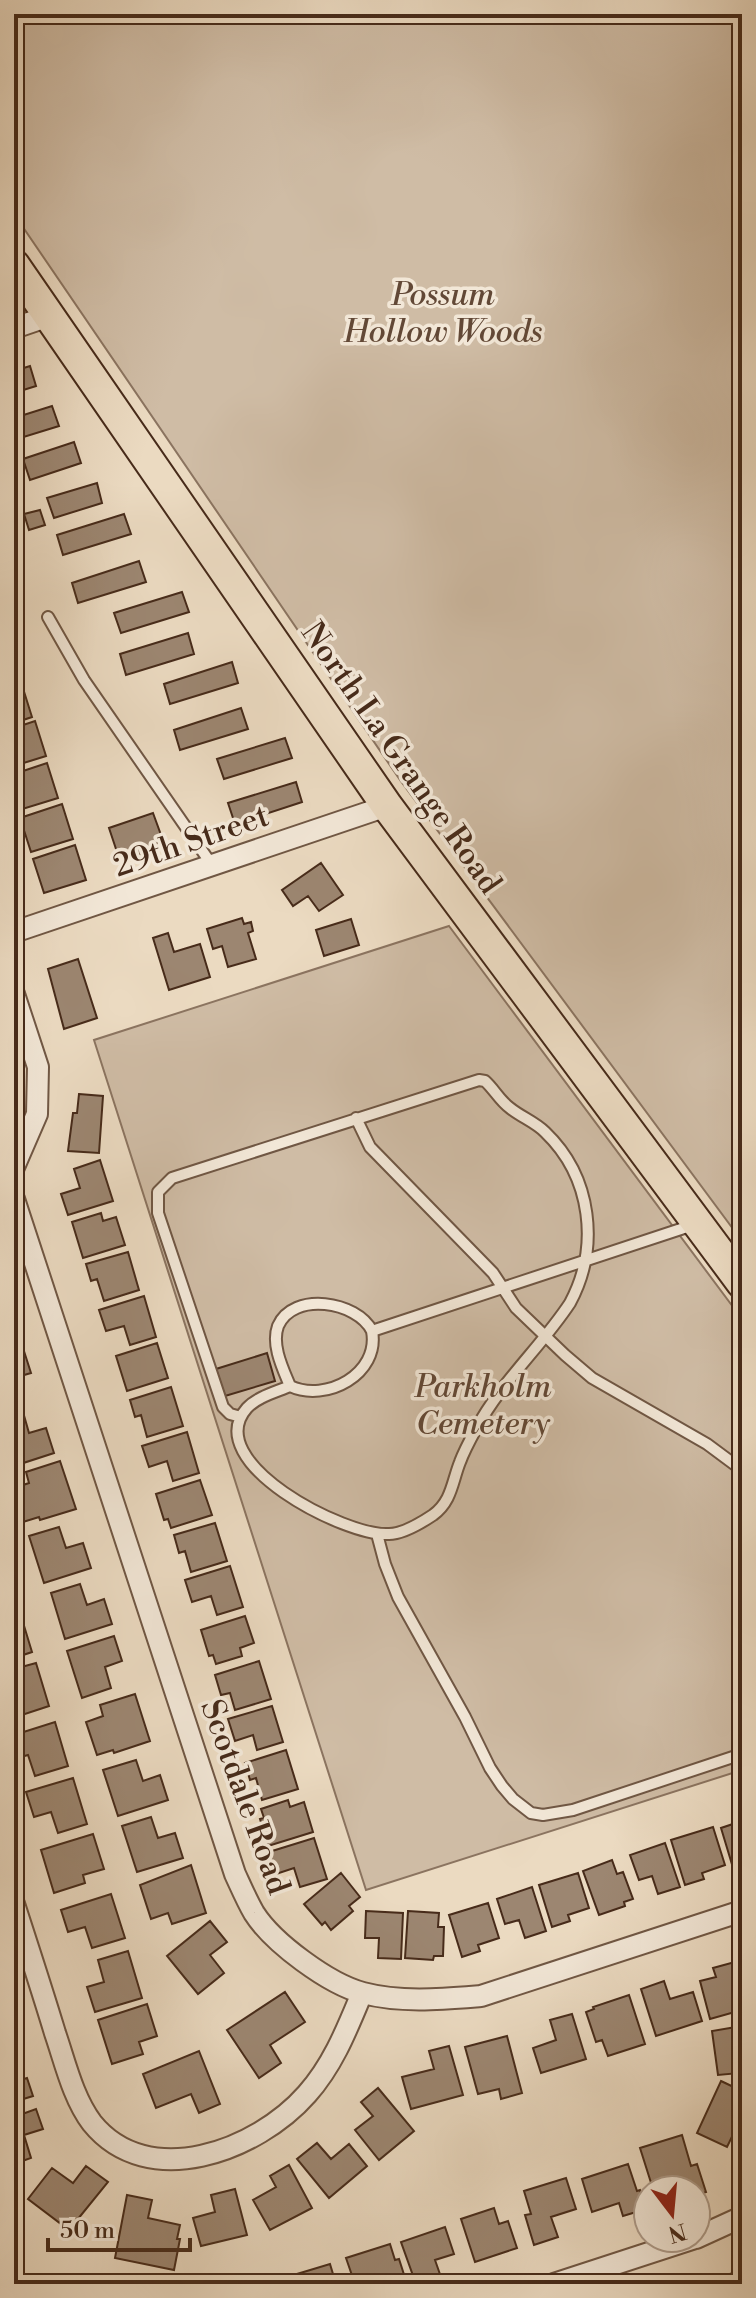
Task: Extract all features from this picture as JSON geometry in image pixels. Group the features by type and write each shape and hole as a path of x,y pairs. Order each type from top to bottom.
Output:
{"main road":[{"name":"North La Grange Road","path":"14,265 387,806 742,1283"}],"street":[{"path":"14,328 49,316"},
{"name":"29th Street","path":"14,932 387,806"},
{"path":"14,994 38,1067 37,1114 14,1167"},
{"name":"Scotdale Road","path":"14,1199 235,1874 256,1916 291,1951 330,1978 362,1993 438,2000 481,1996 742,1911"},
{"path":"14,1904 65,2064 82,2105 106,2138 148,2158 170,2160 216,2152 238,2144 283,2116 307,2094 340,2047 362,1993"},
{"path":"712,2230 742,2217"},
{"path":"554,2284 646,2254"}],"lane":[{"path":"48,617 84,680 212,865"},
{"path":"241,1417 230,1414 223,1407 158,1213 158,1192 172,1178 472,1081 485,1081 508,1107 546,1133 572,1168 587,1211 586,1260 570,1303 488,1408 460,1463 449,1498 432,1516 397,1534 377,1534 325,1517 299,1503 256,1470 239,1441 237,1429 248,1406 290,1386"},
{"path":"356,1118 370,1147 493,1273 516,1308 592,1378 707,1444 742,1470"},
{"path":"372,1331 698,1223"},
{"path":"338,1305 360,1316 372,1331 374,1343 368,1362 351,1379 324,1390 301,1392 290,1386 277,1351 277,1328 293,1311 307,1306 338,1305"},
{"path":"377,1534 398,1597 490,1768 513,1799 531,1813 543,1815 573,1810 742,1754"}],"green space":[{"name":"Possum Hollow Woods","path":"14,14 742,14 742,1241 400,780 14,214"},
{"name":"Parkholm Cemetery","path":"449,926 742,1319 742,1770 366,1890 94,1040"}],"building":[{"path":"30,366 36,386 14,393 14,371"},
{"path":"52,406 59,426 14,440 14,418"},
{"path":"74,442 81,463 30,480 23,459"},
{"path":"97,483 102,503 54,518 47,498"},
{"path":"40,510 45,525 29,530 24,514"},
{"path":"124,514 131,534 63,555 57,535"},
{"path":"139,561 146,582 78,603 72,583"},
{"path":"182,592 189,612 121,633 114,613"},
{"path":"188,633 194,654 126,675 120,654"},
{"path":"232,662 238,683 170,704 164,684"},
{"path":"21,682 32,717 14,723 14,685"},
{"path":"241,708 248,729 180,750 174,730"},
{"path":"35,721 46,756 14,766 14,728"},
{"path":"285,738 292,758 224,779 217,759"},
{"path":"47,763 58,798 16,811 14,774"},
{"path":"296,782 302,802 235,824 228,803"},
{"path":"62,804 73,839 31,852 20,818"},
{"path":"153,813 165,846 120,861 109,828"},
{"path":"75,845 86,880 44,893 33,859"},
{"path":"321,863 343,895 319,911 308,896 293,906 282,890"},
{"path":"242,918 244,924 251,922 253,931 248,933 256,959 228,967 222,946 213,949 207,929"},
{"path":"351,919 359,945 324,956 316,930"},
{"path":"168,933 174,952 200,944 210,977 169,990 153,938"},
{"path":"78,959 97,1018 64,1029 48,969"},
{"path":"79,1094 103,1096 99,1153 68,1151"},
{"path":"100,1160 113,1201 68,1215 61,1194 80,1188 74,1169"},
{"path":"101,1213 103,1221 116,1217 125,1245 83,1258 72,1222"},
{"path":"128,1252 139,1290 104,1301 97,1279 91,1281 86,1264"},
{"path":"144,1296 156,1337 130,1345 124,1326 106,1331 99,1310"},
{"path":"157,1343 168,1378 127,1391 116,1356"},
{"path":"23,1348 31,1373 14,1378 14,1350"},
{"path":"267,1353 275,1381 225,1396 216,1369"},
{"path":"171,1387 183,1426 147,1437 141,1415 135,1417 130,1400"},
{"path":"23,1412 29,1433 46,1428 54,1453 14,1466 14,1415"},
{"path":"187,1432 199,1473 173,1481 167,1461 149,1467 142,1446"},
{"path":"60,1461 76,1509 23,1522 14,1488 29,1483 26,1472"},
{"path":"200,1480 212,1515 171,1528 168,1519 164,1520 156,1494"},
{"path":"215,1523 227,1561 191,1572 185,1551 179,1553 174,1535"},
{"path":"59,1527 66,1548 83,1543 91,1568 44,1583 29,1536"},
{"path":"230,1566 243,1607 217,1615 211,1596 192,1602 185,1580"},
{"path":"80,1584 87,1605 104,1599 112,1624 65,1639 51,1593"},
{"path":"18,1606 32,1652 14,1658 14,1607"},
{"path":"245,1616 254,1643 240,1648 242,1656 216,1664 213,1655 209,1656 201,1630"},
{"path":"114,1636 122,1661 105,1667 111,1688 82,1698 67,1651"},
{"path":"259,1661 271,1699 235,1710 230,1693 221,1695 215,1675"},
{"path":"36,1663 49,1706 16,1717 14,1669"},
{"path":"135,1694 150,1741 114,1753 113,1750 97,1755 86,1722 103,1716 100,1705"},
{"path":"272,1706 283,1742 257,1750 253,1735 235,1741 228,1719"},
{"path":"55,1722 68,1766 35,1776 28,1755 14,1759 14,1735"},
{"path":"286,1750 298,1789 262,1800 256,1778 250,1780 245,1763"},
{"path":"136,1760 143,1781 160,1775 168,1800 118,1816 103,1770"},
{"path":"73,1778 87,1824 58,1833 51,1812 34,1817 26,1792"},
{"path":"288,1800 290,1807 304,1802 313,1832 268,1846 260,1819 264,1818 261,1809"},
{"path":"151,1817 158,1838 175,1833 183,1858 137,1872 122,1826"},
{"path":"742,1821 742,1869 734,1871 721,1828"},
{"path":"713,1827 725,1865 702,1873 704,1879 685,1885 671,1840"},
{"path":"93,1834 104,1869 83,1875 85,1883 54,1893 41,1850"},
{"path":"314,1838 327,1879 300,1887 294,1868 276,1874 269,1852"},
{"path":"665,1843 680,1887 658,1894 652,1876 639,1880 630,1855"},
{"path":"612,1860 617,1874 623,1872 633,1899 624,1902 625,1906 599,1915 583,1871"},
{"path":"191,1865 206,1913 172,1924 168,1913 151,1919 140,1885"},
{"path":"341,1873 360,1897 349,1906 353,1911 331,1930 325,1922 322,1925 304,1904"},
{"path":"578,1873 589,1908 568,1915 570,1921 552,1927 539,1885"},
{"path":"532,1887 546,1931 525,1938 519,1920 505,1924 497,1899"},
{"path":"111,1894 125,1938 92,1948 85,1927 68,1932 61,1910"},
{"path":"488,1903 499,1938 478,1945 480,1951 462,1957 449,1915"},
{"path":"366,1911 403,1913 401,1959 378,1958 379,1938 365,1938"},
{"path":"408,1911 439,1913 438,1927 444,1927 443,1956 434,1956 433,1960 405,1958"},
{"path":"210,1921 227,1942 210,1955 224,1973 198,1994 167,1956"},
{"path":"128,1951 142,1998 95,2012 87,1987 104,1982 98,1960"},
{"path":"742,1960 742,2010 710,2019 700,1981 716,1977 713,1968"},
{"path":"664,1981 670,1999 693,1992 702,2021 656,2036 641,1989"},
{"path":"285,1992 305,2022 270,2045 281,2063 259,2078 227,2030"},
{"path":"629,1995 645,2044 608,2056 602,2040 596,2042 586,2012"},
{"path":"147,2004 157,2036 139,2042 143,2054 112,2064 98,2020"},
{"path":"572,2014 586,2059 541,2073 533,2048 556,2040 550,2020"},
{"path":"742,2026 742,2079 739,2079 739,2073 718,2075 712,2031"},
{"path":"507,2036 522,2093 501,2099 499,2089 478,2094 465,2047"},
{"path":"449,2046 463,2095 411,2109 402,2077 434,2069 429,2051"},
{"path":"199,2051 220,2104 199,2113 191,2094 156,2108 143,2074"},
{"path":"27,2078 33,2096 14,2102 14,2082"},
{"path":"721,2081 742,2091 742,2116 727,2147 697,2133"},
{"path":"378,2088 414,2131 379,2160 355,2130 373,2116 361,2102"},
{"path":"36,2109 43,2129 24,2135 31,2158 14,2164 14,2117"},
{"path":"682,2135 691,2166 697,2164 700,2174 648,2174 640,2148"},
{"path":"317,2143 331,2159 349,2144 367,2166 329,2198 297,2159"},
{"path":"628,2164 632,2176 632,2213 623,2216 619,2203 592,2212 582,2179"},
{"path":"289,2165 312,2208 270,2230 253,2200 276,2187 270,2176"},
{"path":"86,2166 108,2182 69,2230 28,2199 52,2168 73,2183"},
{"path":"566,2178 576,2209 551,2217 558,2237 534,2245 525,2215 531,2214 524,2191"},
{"path":"235,2189 247,2235 201,2246 193,2218 215,2212 211,2195"},
{"path":"127,2195 152,2200 148,2218 180,2225 174,2270 115,2258"},
{"path":"494,2208 499,2224 508,2221 517,2248 475,2262 461,2219"},
{"path":"445,2227 454,2254 435,2260 442,2280 416,2284 401,2242"},
{"path":"390,2244 395,2260 399,2259 407,2284 380,2284 379,2280 355,2284 346,2258"},
{"path":"330,2264 336,2284 289,2284 287,2277"},
{"path":"742,2270 742,2284 726,2284 724,2276"}]}
